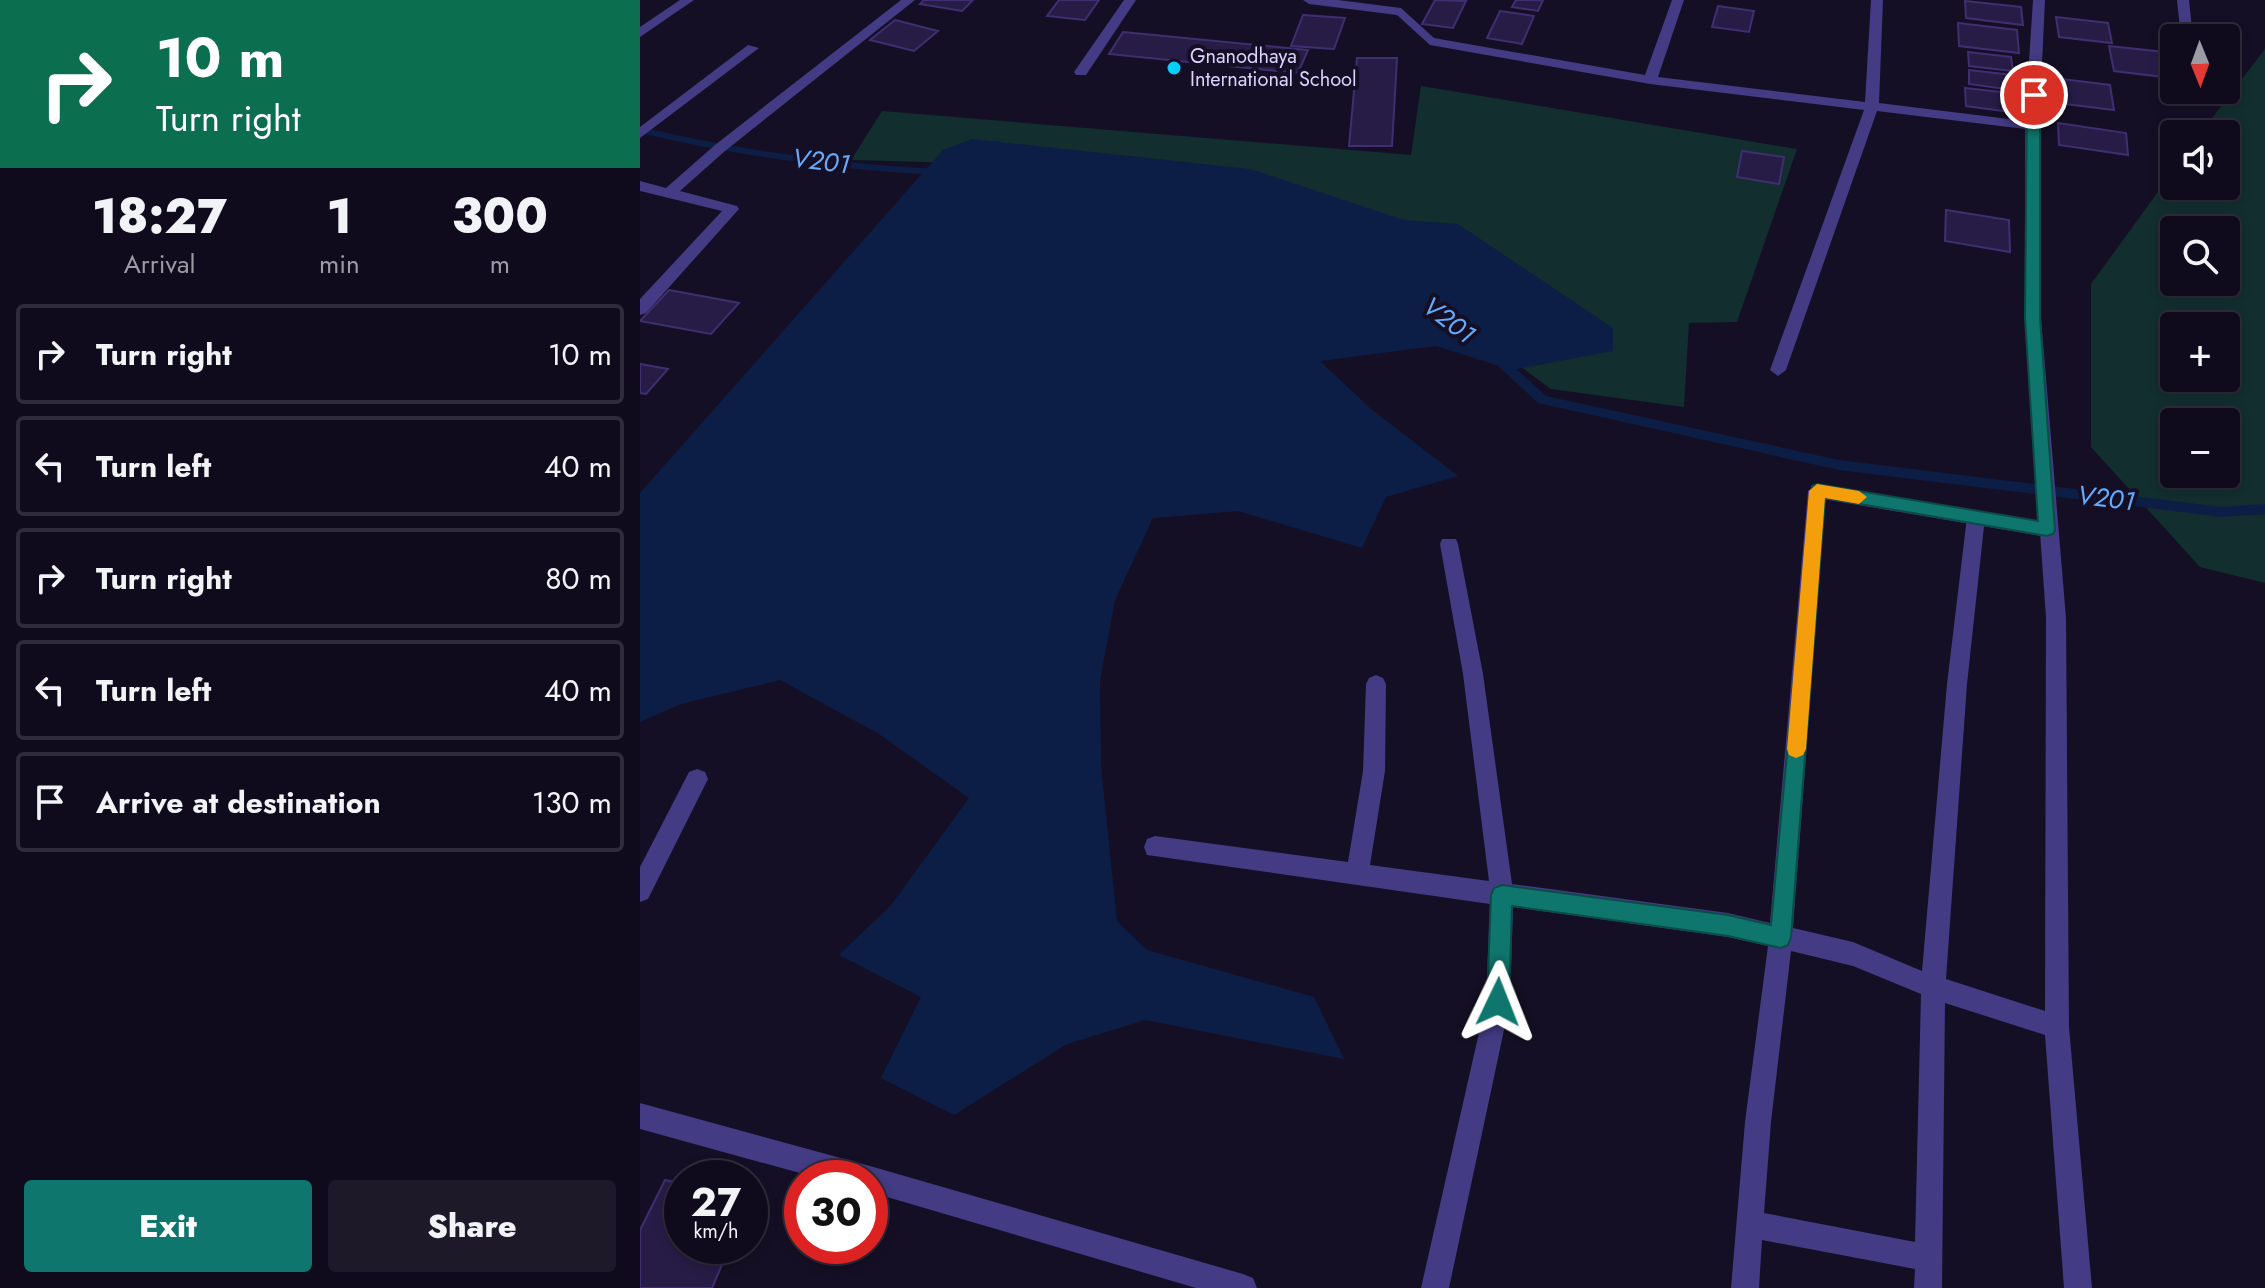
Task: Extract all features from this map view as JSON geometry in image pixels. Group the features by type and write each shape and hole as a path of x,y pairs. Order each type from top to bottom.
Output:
{"street":[{"path":"640,33 688,0"},
{"path":"670,192 720,148 909,0"},
{"path":"1081,72 1130,0"},
{"path":"1309,0 1401,12 1430,41 1650,80 2032,126"},
{"path":"1650,80 1675,0"},
{"path":"1778,370 1872,106 1877,0"},
{"path":"2039,0 2032,126 2033,318 2056,618 2057,1027 2078,1288"},
{"path":"2183,0 2186,24"},
{"path":"640,134 753,48"},
{"path":"640,186 732,209 640,309"},
{"path":"1745,1288 1749,1224 1781,937 1817,491 2047,530"},
{"path":"1928,1288 1933,987 1957,684 1976,517"},
{"path":"1435,1288 1498,1002 1502,895 1473,674 1449,544"},
{"path":"1357,875 1374,771 1376,684"},
{"path":"640,891 697,779"},
{"path":"1155,847 1728,925 1853,954 1933,987 2057,1027"},
{"path":"640,1116 799,1160"},
{"path":"888,1185 1243,1288"},
{"path":"1749,1224 1929,1258"}],"green space":[{"path":"2265,49 2265,583 2200,567 2091,447 2091,284 2160,189 2160,200 2240,200 2240,120 2211,120 2223,104 2240,104 2240,82"},
{"path":"1421,86 1797,149 1737,322 1689,323 1684,407 1551,389 1290,197 1145,168 851,160 882,111 1411,155"}],"water":[{"path":"972,139 1250,169 1404,220 1458,224 1613,328 1613,351 1512,370 1436,346 1320,361 1371,409 1458,476 1386,497 1362,548 1238,511 1153,518 1115,600 1100,681 1101,766 1117,921 1147,950 1314,997 1344,1059 1145,1020 1067,1044 954,1115 881,1078 921,997 839,955 892,904 969,798 879,734 780,680 681,704 640,722 640,493 943,150"}],"building":[{"path":"924,0 973,0 962,11 920,4"},
{"path":"1059,0 1099,0 1085,20 1047,16"},
{"path":"1435,0 1466,1 1453,28 1422,24"},
{"path":"1516,0 1543,0 1538,11 1512,7"},
{"path":"1965,1 2021,7 2023,25 1966,18"},
{"path":"1718,6 1754,11 1749,32 1712,27"},
{"path":"1500,11 1534,16 1522,44 1487,38"},
{"path":"1303,15 1345,18 1334,49 1291,46"},
{"path":"2056,17 2108,23 2112,43 2059,37"},
{"path":"895,20 938,31 914,51 870,40"},
{"path":"1958,23 2017,30 2019,53 1959,46"},
{"path":"1123,32 1308,50 1298,73 1109,54"},
{"path":"2109,46 2160,51 2160,77 2114,71"},
{"path":"1968,52 2011,57 2013,71 1969,66"},
{"path":"1357,58 1397,58 1392,146 1349,146"},
{"path":"1969,70 2012,75 2013,90 1969,84"},
{"path":"2054,78 2110,85 2114,110 2058,103"},
{"path":"1965,88 2009,93 2011,112 1966,106"},
{"path":"2058,123 2126,133 2128,155 2059,145"},
{"path":"1742,151 1784,157 1779,184 1737,177"},
{"path":"1946,210 2009,220 2010,252 1945,241"},
{"path":"669,290 739,303 711,334 640,321"},
{"path":"640,364 668,369 646,394 640,393"},
{"path":"664,1182 664,1264 722,1264 712,1288 640,1288 640,1230"}],"waterway":[{"name":"V201","path":"640,130 712,146 789,158 940,172"},
{"name":"V201","path":"1499,360 1542,400 1839,465 2222,512 2265,509"}],"slow traffic":[{"path":"1796,749 1817,491 1859,497"}],"place":[{"name":"Gnanodhaya International School","path":"1174,68"}],"route":[{"path":"1498,1002 1502,895 1728,925 1781,937 1817,491 2047,530 2033,318 2034,95"}]}
